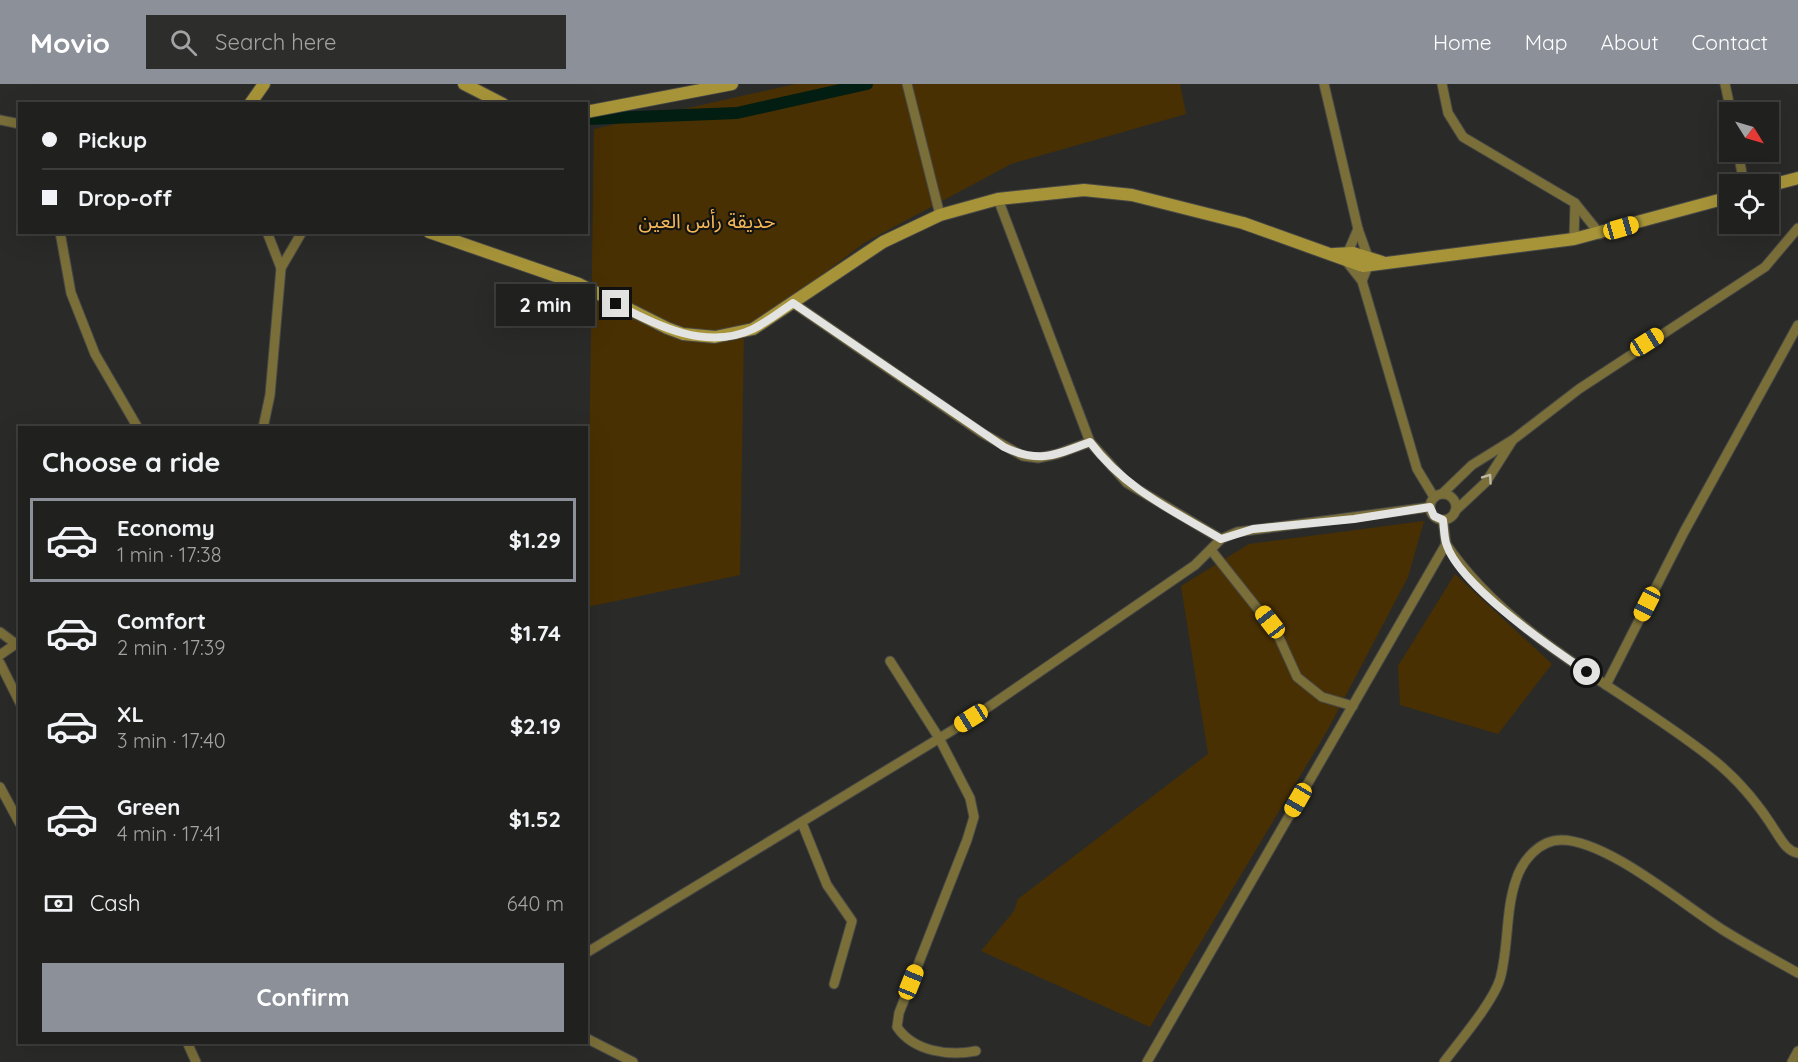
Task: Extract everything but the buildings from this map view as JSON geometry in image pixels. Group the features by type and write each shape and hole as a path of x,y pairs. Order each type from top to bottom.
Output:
{"street":[{"path":"251,102 264,84"},
{"path":"464,84 499,102"},
{"path":"588,112 732,84"},
{"path":"907,84 940,215"},
{"path":"1324,84 1358,229 1368,261 1362,281"},
{"path":"1442,84 1448,112 1463,137 1575,203 1599,234"},
{"path":"1725,84 1729,102"},
{"path":"0,120 18,124"},
{"path":"1779,183 1798,178"},
{"path":"435,234 579,284 635,314 683,334 699,337 731,335 753,329 883,242 940,215 998,198 1084,190 1132,195 1243,223 1334,254 1382,262 1574,239 1719,199"},
{"path":"998,198 1090,442 1126,483 1221,539"},
{"path":"1574,239 1575,203"},
{"path":"1436,499 1472,465 1514,439 1628,355 1765,267 1798,228"},
{"path":"1358,229 1348,257 1362,281 1417,469 1436,499 1434,516 1443,520"},
{"path":"60,234 71,293 95,354 137,426"},
{"path":"263,426 270,395 280,268 268,234"},
{"path":"280,268 301,234"},
{"path":"793,303 982,433 1023,456 1038,458 1058,454 1090,442"},
{"path":"1606,685 1684,532 1798,325"},
{"path":"1443,520 1455,512 1486,482 1514,439"},
{"path":"588,952 939,738 1196,565 1221,539 1253,529 1354,519 1452,497 1455,512"},
{"path":"1443,520 1446,544 1470,577 1493,600 1531,633 1688,740 1729,773 1756,802 1787,848 1798,853"},
{"path":"1149,1061 1446,544"},
{"path":"1211,550 1277,633 1297,677 1322,697 1353,706"},
{"path":"0,632 18,642 0,655"},
{"path":"890,661 939,738 970,798 974,816 967,840 901,1008 897,1027 907,1037 931,1050 959,1054 976,1051"},
{"path":"0,663 18,700"},
{"path":"0,787 18,820"},
{"path":"802,823 827,885 852,921 834,984"},
{"path":"1444,1062 1491,997 1500,980 1510,901 1518,874 1536,849 1554,841 1578,842 1624,863 1725,932 1798,973"},
{"path":"588,1039 633,1062"},
{"path":"188,1044 196,1062"},
{"path":"1792,1062 1798,1051"}],"green space":[{"name":"حديقة رأس العين","path":"795,84 1180,84 1186,114 1011,164 864,243 744,334 740,575 588,607 594,129"},
{"path":"1424,521 1408,577 1327,731 1150,1027 981,951 1014,911 1018,899 1208,754 1181,586 1249,544"},
{"path":"1455,574 1552,664 1498,734 1400,705 1398,666"}],"waterway":[{"path":"588,119 737,113 867,84"}],"route":[{"path":"616,304 683,334 715,337 753,329 793,303 1004,447 1023,456 1038,458 1058,454 1090,442 1126,483 1221,539 1237,532 1253,529 1354,519 1430,507 1434,516 1443,520 1446,544 1485,594 1531,633 1587,672"}]}
